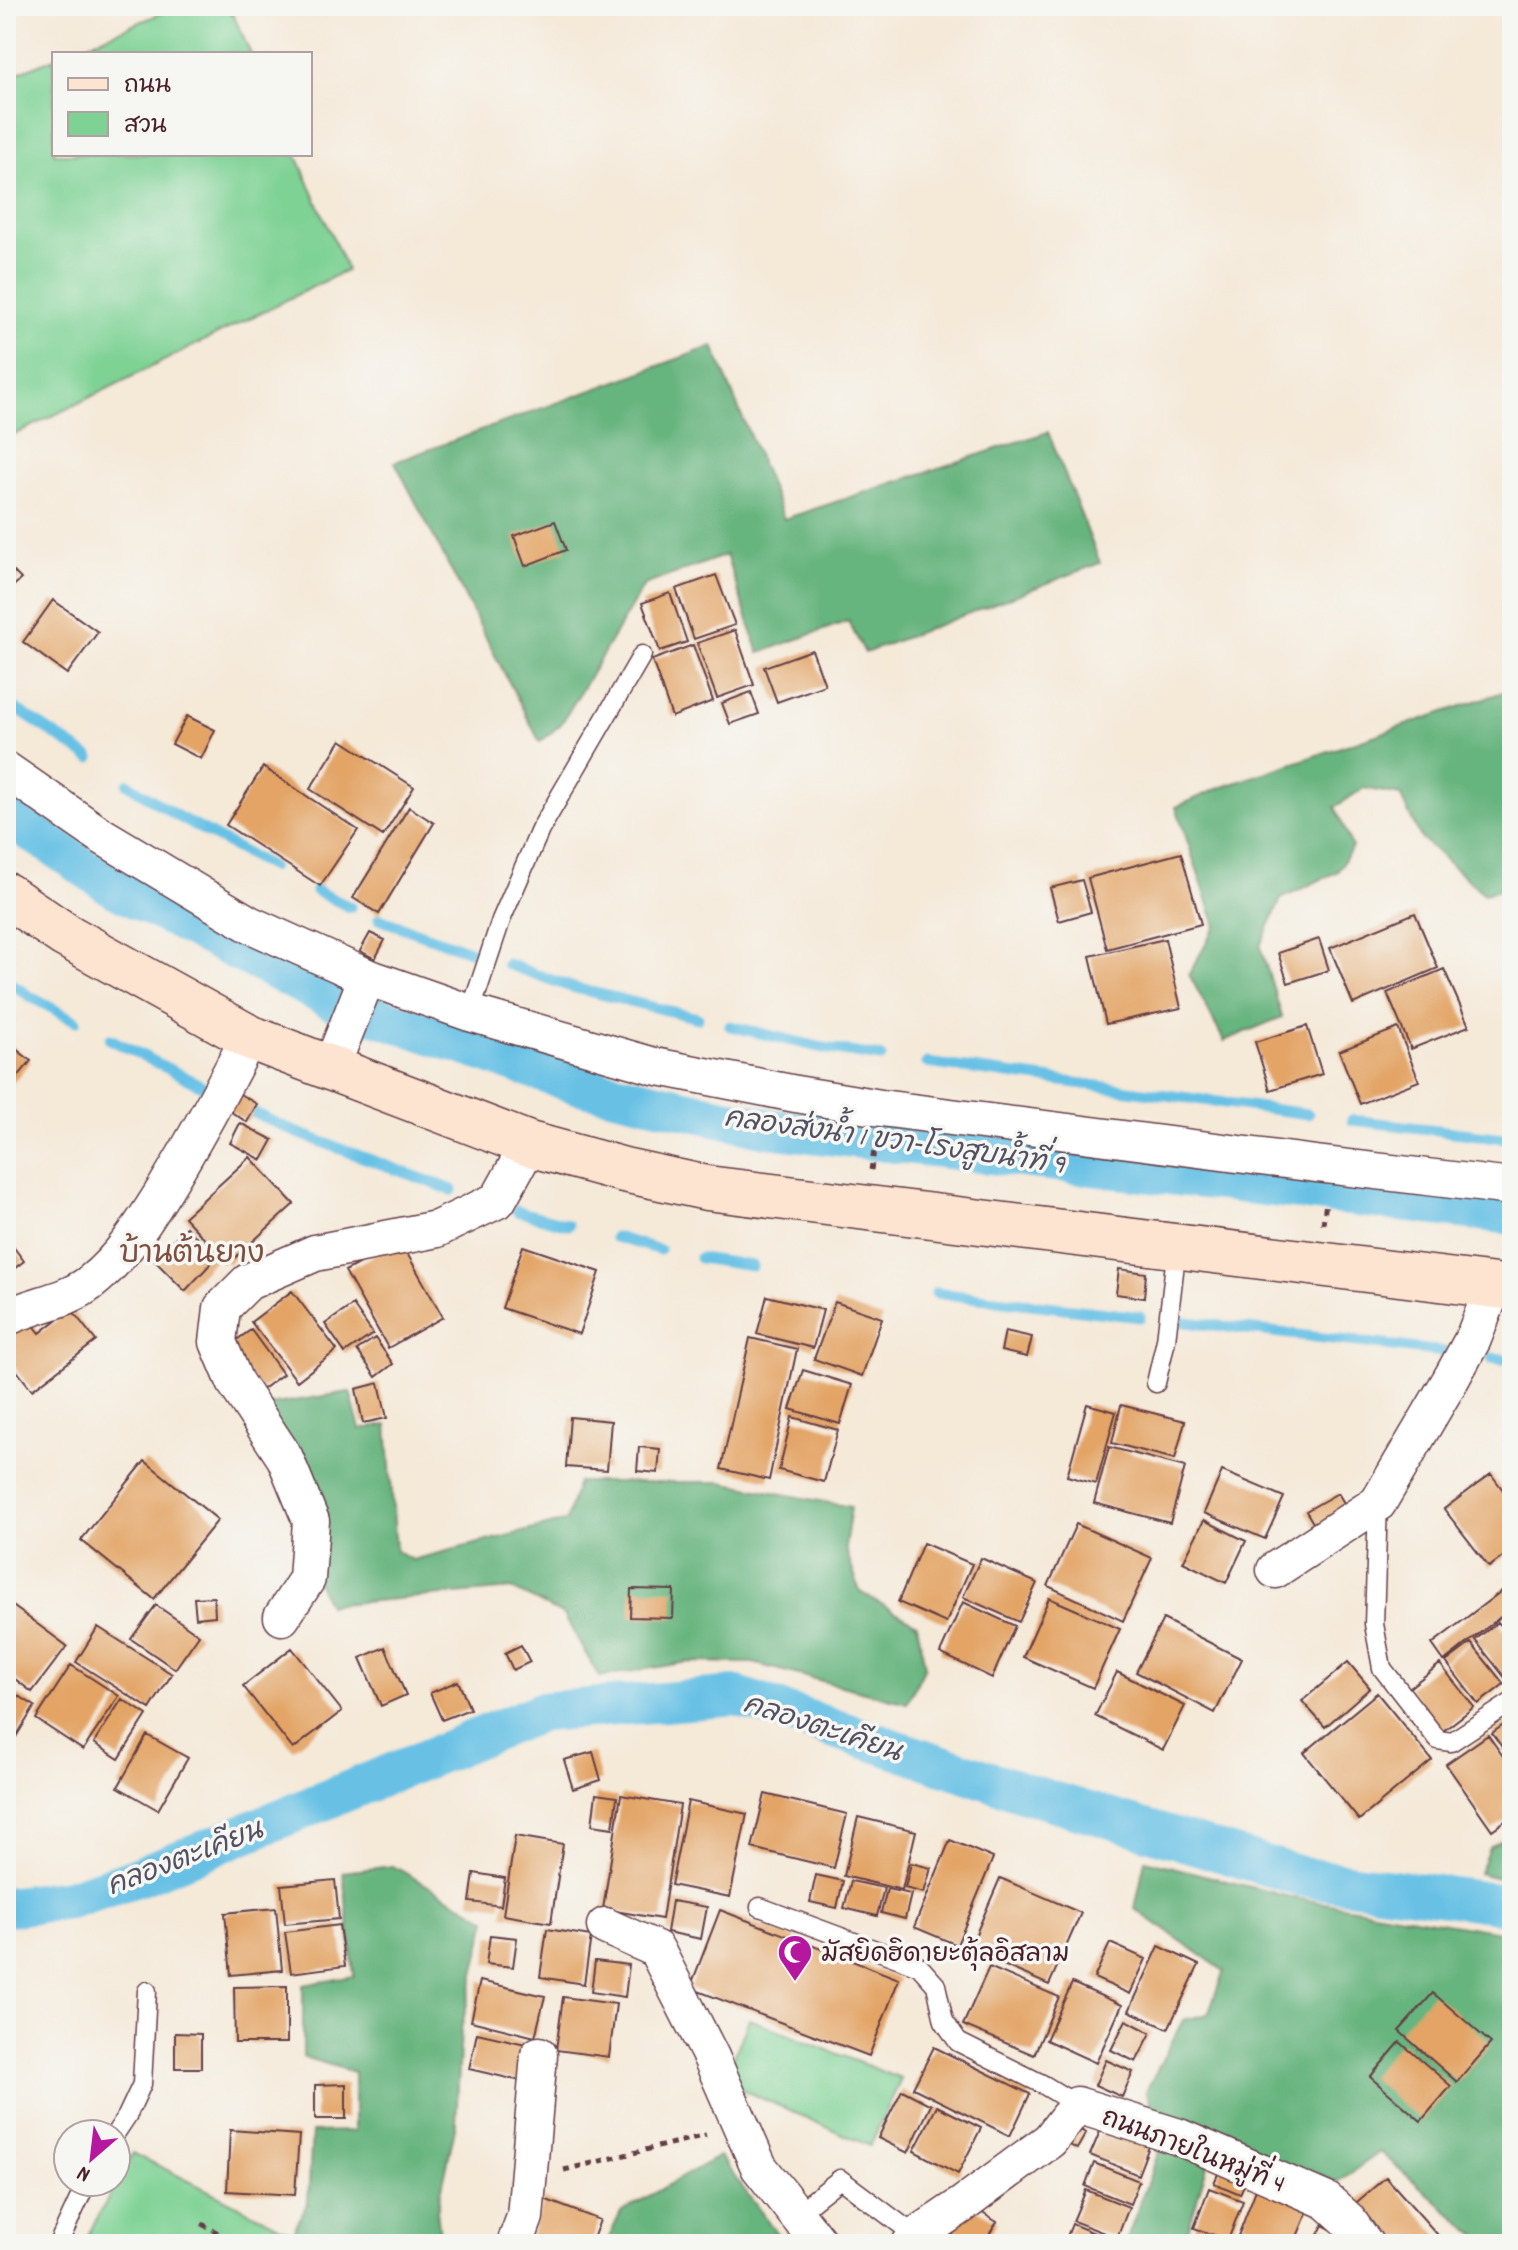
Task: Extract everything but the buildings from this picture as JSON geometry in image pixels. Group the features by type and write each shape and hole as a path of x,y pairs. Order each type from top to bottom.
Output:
{"main road":[{"path":"6,895 65,935 249,1037 337,1053 529,1144 624,1170 707,1188 1503,1286"}],"street":[{"path":"6,770 97,833 249,924 364,985 654,1066 796,1094 1005,1124 1512,1187"},
{"path":"337,1053 364,985"},
{"path":"6,1318 66,1298 90,1282 140,1229 199,1133 249,1037"},
{"path":"282,1617 307,1579 311,1521 285,1458 235,1382 218,1342 222,1308 248,1282 315,1253 437,1229 498,1200 529,1144"},
{"path":"1275,1570 1378,1503 1503,1286"},
{"path":"605,1926 656,1949 711,2057 759,2167 820,2244"},
{"path":"515,2244 525,2217 539,2055"},
{"name":"ถนนภายในหมู่ที่ 4","path":"913,2240 1050,2140 1077,2105 1179,2137 1327,2201 1347,2219 1365,2244"}],"lane":[{"path":"470,1013 501,920 540,830 642,655"},
{"path":"1156,1383 1166,1340 1177,1246"},
{"path":"1378,1503 1374,1624 1382,1668 1438,1740 1451,1742 1512,1702"},
{"path":"760,1907 919,1966 936,1985 944,2021 958,2042 1077,2105"},
{"path":"126,2118 142,2084 147,1991"},
{"path":"796,2214 840,2179 913,2240"},
{"path":"58,2244 80,2198"}],"path":[{"path":"870,1180 876,1138"},
{"path":"527,2180 742,2127"},
{"path":"202,2224 238,2244"}],"green space":[{"path":"179,6 226,6 250,52 68,52"},
{"path":"52,59 52,156 297,156 347,270 6,439 6,78"},
{"path":"713,346 784,519 1048,432 1100,563 865,653 848,621 759,653 726,555 644,585 561,724 540,742 395,462"},
{"path":"1512,689 1512,887 1484,894 1421,838 1400,795 1364,788 1335,807 1352,847 1338,871 1281,899 1260,946 1282,1017 1224,1041 1189,974 1216,926 1176,807 1217,789"},
{"path":"350,1392 360,1429 387,1425 396,1551 412,1560 566,1521 578,1482 721,1482 851,1507 845,1547 860,1592 917,1624 925,1666 907,1703 753,1663 688,1662 599,1677 564,1615 512,1589 328,1605 314,1575 269,1405"},
{"path":"1512,1833 1512,1882 1479,1873 1489,1848"},
{"path":"1145,1860 1294,1898 1512,1934 1512,2244 1486,2244 1380,2152 1338,2182 1215,2139 1186,2244 1125,2244 1164,2137 1146,2091 1183,2020 1208,2014 1224,1971 1135,1909"},
{"path":"393,1866 487,1919 461,2029 456,2123 437,2211 441,2244 315,2244 292,2233 308,2203 312,2132 354,2131 354,2072 303,2057 303,1985 354,1976 343,1872"},
{"path":"749,2019 901,2079 870,2146 738,2088 731,2064"},
{"path":"132,2155 315,2244 83,2244 108,2198 132,2198"},
{"path":"719,2156 779,2236 775,2244 606,2244 621,2212"}],"waterway":[{"path":"6,702 90,758"},
{"path":"128,784 177,816 271,867"},
{"name":"คลองส่งน้ำ 1 ขวา-โรงสูบน้ำที่ 9","path":"6,815 117,889 332,1000 576,1084 767,1128 1512,1215"},
{"path":"316,891 350,907"},
{"path":"379,919 472,952"},
{"path":"507,964 571,987 698,1018"},
{"path":"6,980 76,1021"},
{"path":"730,1026 823,1048 881,1057"},
{"path":"110,1039 208,1089"},
{"path":"927,1063 1308,1114"},
{"path":"242,1107 295,1132 452,1190"},
{"path":"1352,1120 1512,1139"},
{"path":"517,1211 568,1225"},
{"path":"615,1237 660,1250"},
{"path":"700,1258 752,1266"},
{"path":"936,1293 1140,1317"},
{"path":"1185,1322 1445,1352"},
{"path":"1492,1358 1512,1360"},
{"name":"คลองตะเคียน","path":"6,1907 69,1899 140,1876 541,1712 737,1696 1026,1793 1303,1877 1512,1905"}],"place":[{"name":"มัสยิดฮิดายะตุ้ลอิสลาม","path":"795,1983"}],"district":[{"name":"บ้านต้นยาง","path":"192,1252"}]}
